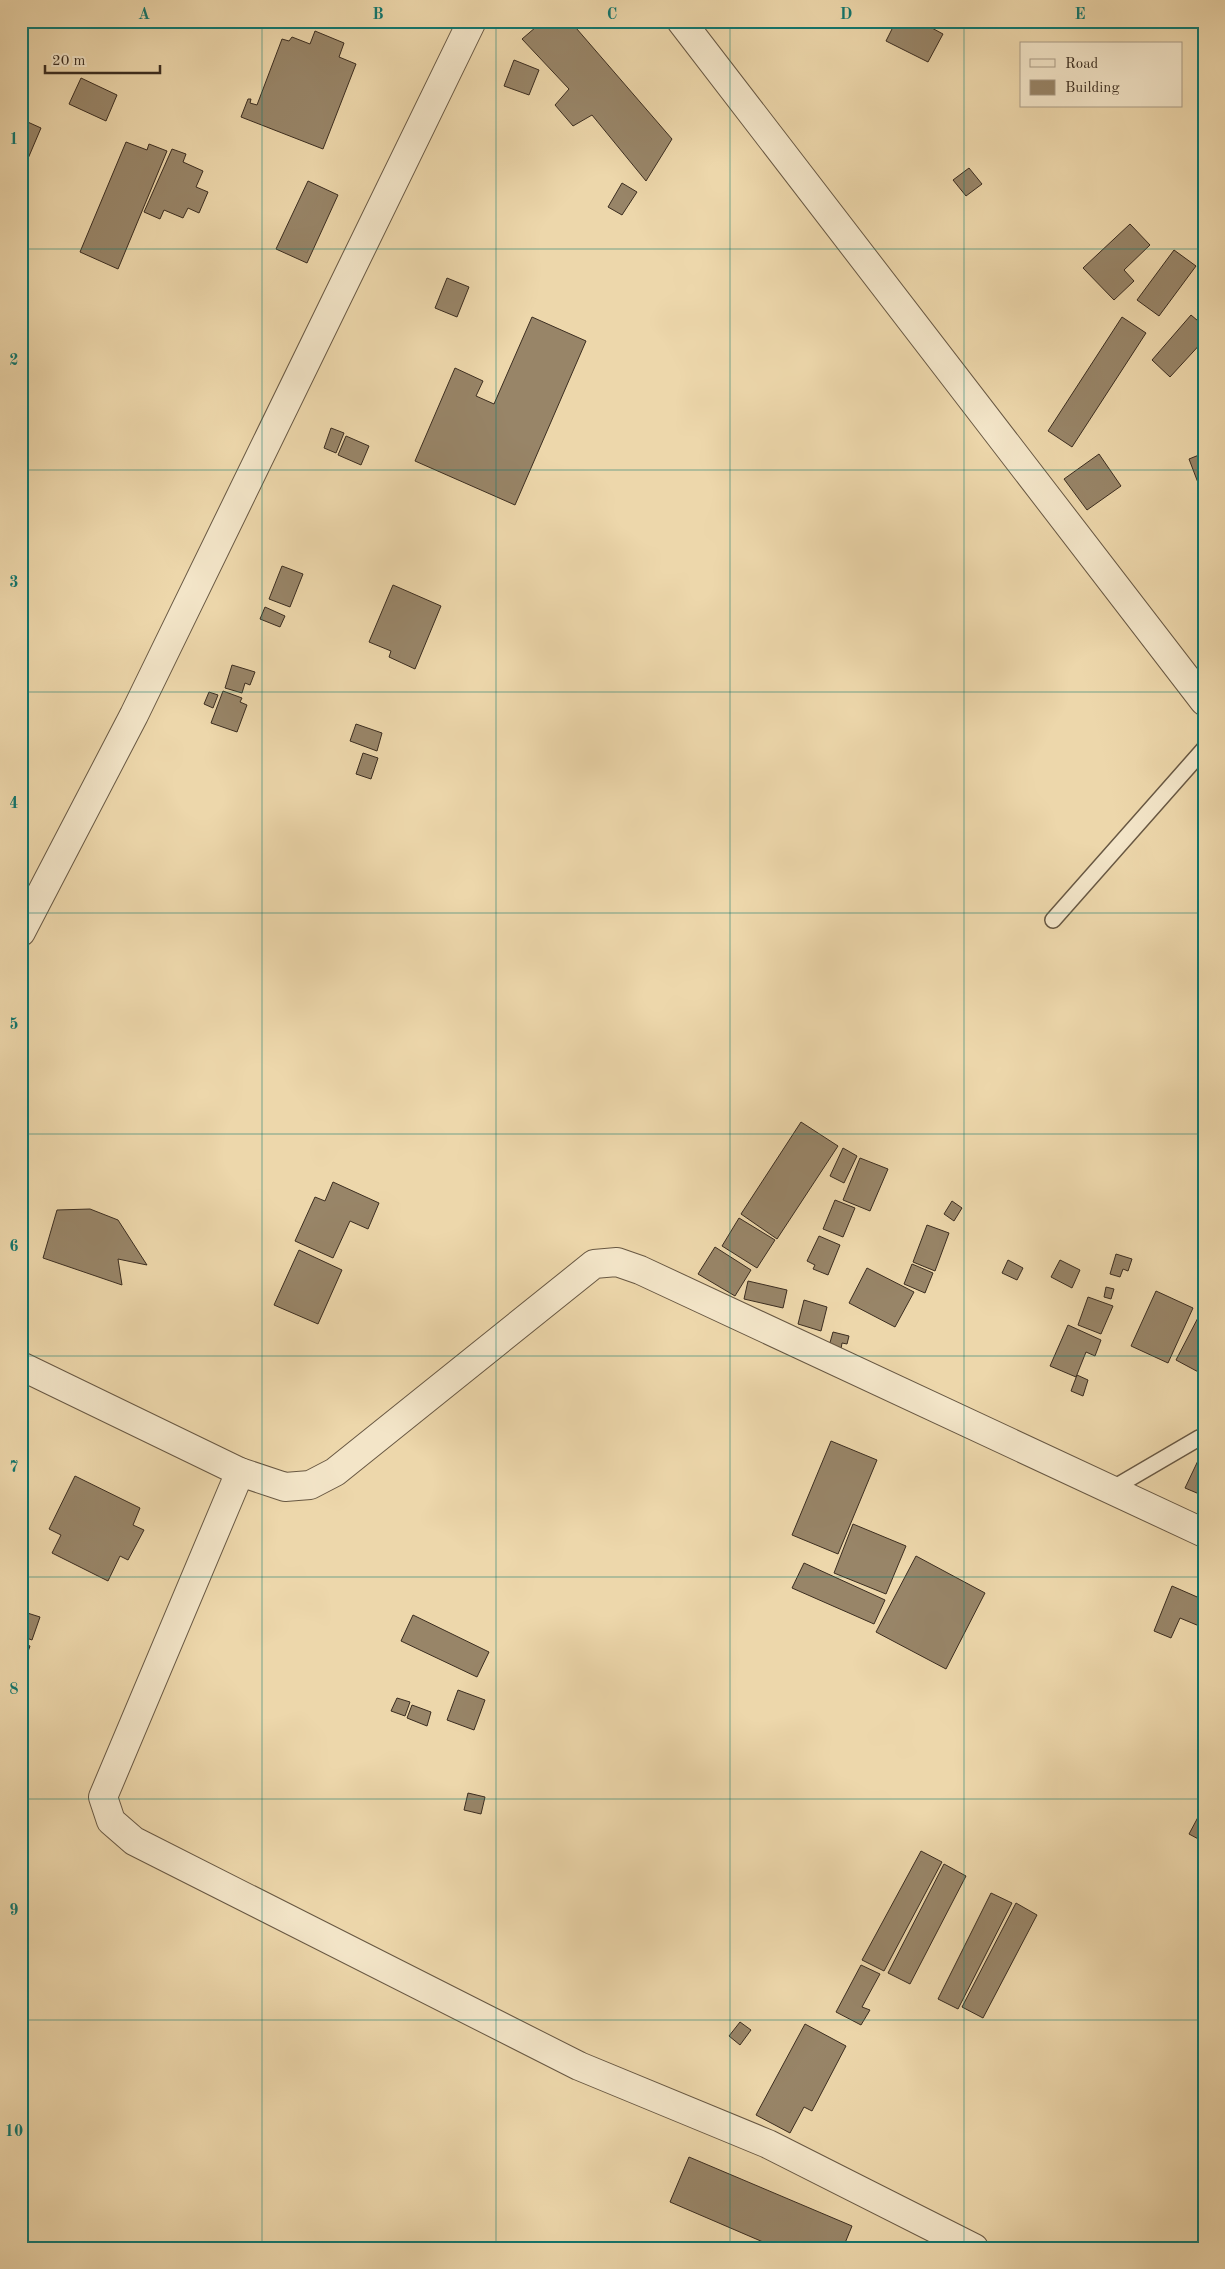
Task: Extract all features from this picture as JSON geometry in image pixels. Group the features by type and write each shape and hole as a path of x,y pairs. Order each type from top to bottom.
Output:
{"street":[{"path":"21,932 134,715 472,21"},
{"path":"681,21 1204,701"},
{"path":"21,1366 240,1472 285,1487 310,1485 336,1472 594,1264 617,1262 649,1274 1204,1533"},
{"path":"240,1472 103,1797 111,1821 134,1840 579,2066 768,2144 974,2248"}],"lane":[{"path":"1053,920 1204,749"},
{"path":"1110,1490 1199,1438"}],"building":[{"path":"388,21 407,21 404,28 388,23"},
{"path":"543,21 570,21 672,139 646,181 592,115 573,126 555,105 569,89 522,39"},
{"path":"896,21 933,21 930,27 943,34 928,62 886,41"},
{"path":"315,31 344,43 339,57 356,64 323,149 241,117 248,99 251,99 250,103 257,105 282,39 289,41 292,37 310,44"},
{"path":"514,60 539,70 529,95 504,86"},
{"path":"81,78 117,95 106,121 69,104"},
{"path":"21,119 41,128 21,175"},
{"path":"126,142 147,150 149,144 167,151 118,269 80,252"},
{"path":"172,149 186,154 183,162 203,171 196,187 208,192 199,213 188,208 183,218 164,210 160,219 144,212"},
{"path":"969,168 982,184 966,196 953,180"},
{"path":"308,181 338,195 307,263 276,249"},
{"path":"622,183 637,192 622,215 608,207"},
{"path":"1130,224 1150,245 1124,270 1134,281 1114,300 1083,268"},
{"path":"1174,250 1196,266 1159,316 1137,300"},
{"path":"447,278 469,287 457,317 435,308"},
{"path":"1191,315 1204,326 1204,340 1170,377 1152,360"},
{"path":"532,317 586,341 515,505 415,461 455,368 483,381 476,396 494,404"},
{"path":"1122,317 1146,333 1072,447 1048,431"},
{"path":"331,428 344,433 336,453 324,448"},
{"path":"346,436 369,446 361,465 338,455"},
{"path":"1204,453 1204,486 1200,488 1189,459"},
{"path":"1099,454 1121,486 1087,510 1064,479"},
{"path":"282,566 303,574 290,607 269,599"},
{"path":"393,585 441,606 415,669 389,657 391,651 369,642"},
{"path":"265,607 285,616 280,627 260,619"},
{"path":"232,665 255,672 250,685 245,683 242,693 225,688"},
{"path":"223,691 242,698 240,702 247,705 237,732 211,723"},
{"path":"209,692 218,695 213,708 204,704"},
{"path":"356,724 382,733 377,751 350,741"},
{"path":"363,753 378,758 371,779 356,774"},
{"path":"801,1122 838,1146 777,1239 741,1214"},
{"path":"843,1148 857,1156 844,1183 830,1176"},
{"path":"860,1158 888,1169 870,1211 843,1200"},
{"path":"333,1182 379,1203 368,1229 350,1221 333,1258 295,1241 315,1197 325,1201"},
{"path":"835,1200 855,1208 843,1237 823,1229"},
{"path":"952,1201 962,1208 954,1221 944,1214"},
{"path":"90,1209 118,1220 147,1265 118,1259 122,1285 43,1258 57,1210"},
{"path":"739,1218 775,1240 757,1268 722,1246"},
{"path":"927,1225 949,1233 935,1271 913,1262"},
{"path":"819,1236 840,1245 828,1275 813,1269 815,1265 807,1261"},
{"path":"715,1247 751,1270 735,1296 698,1274"},
{"path":"299,1250 342,1270 318,1324 274,1305"},
{"path":"1116,1254 1132,1259 1128,1271 1123,1269 1120,1277 1110,1274"},
{"path":"1008,1260 1023,1268 1017,1280 1002,1273"},
{"path":"1060,1260 1080,1270 1072,1288 1051,1277"},
{"path":"912,1264 933,1273 925,1293 904,1284"},
{"path":"867,1268 914,1292 895,1327 849,1303"},
{"path":"748,1281 787,1290 783,1308 744,1299"},
{"path":"1106,1287 1114,1289 1111,1299 1104,1297"},
{"path":"1156,1291 1193,1308 1168,1363 1131,1346"},
{"path":"1088,1297 1113,1306 1101,1334 1078,1325"},
{"path":"804,1300 827,1307 821,1331 798,1324"},
{"path":"1201,1312 1204,1314 1204,1375 1176,1360"},
{"path":"1068,1325 1101,1340 1095,1356 1086,1352 1076,1377 1050,1366"},
{"path":"833,1332 849,1336 847,1344 842,1343 841,1349 829,1346"},
{"path":"1077,1375 1088,1380 1083,1396 1071,1391"},
{"path":"831,1441 877,1460 838,1554 792,1535"},
{"path":"1204,1448 1204,1496 1185,1488"},
{"path":"75,1476 140,1508 133,1525 144,1530 128,1560 120,1556 108,1581 52,1553 61,1535 49,1529"},
{"path":"853,1524 906,1546 886,1594 834,1573"},
{"path":"916,1556 985,1593 946,1669 876,1632"},
{"path":"804,1563 885,1600 874,1624 792,1588"},
{"path":"1172,1586 1204,1600 1204,1628 1180,1618 1171,1638 1154,1631"},
{"path":"21,1611 40,1617 32,1640 21,1636"},
{"path":"413,1615 489,1652 477,1677 401,1641"},
{"path":"21,1643 30,1646 25,1660 21,1658"},
{"path":"458,1690 485,1700 474,1730 447,1720"},
{"path":"397,1698 410,1702 405,1716 391,1711"},
{"path":"412,1705 431,1712 427,1726 407,1718"},
{"path":"468,1793 485,1797 481,1814 464,1810"},
{"path":"1204,1806 1204,1842 1189,1834"},
{"path":"921,1851 942,1862 884,1971 862,1960"},
{"path":"944,1864 966,1876 910,1984 888,1973"},
{"path":"991,1893 1012,1903 958,2009 938,1999"},
{"path":"1016,1903 1037,1915 983,2018 962,2007"},
{"path":"861,1965 880,1974 862,2007 870,2010 861,2025 836,2012"},
{"path":"740,2022 751,2030 740,2045 729,2036"},
{"path":"805,2024 846,2046 812,2111 804,2107 790,2133 756,2115"},
{"path":"689,2157 852,2226 843,2248 777,2248 670,2202"}]}
